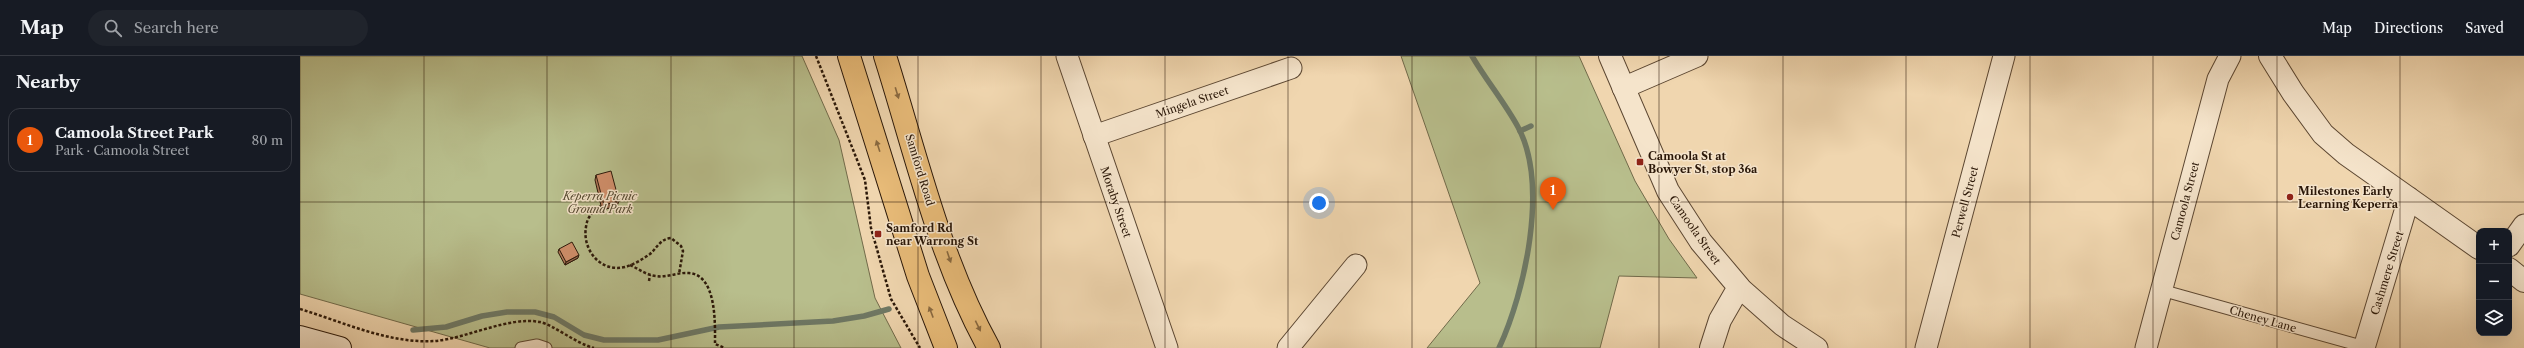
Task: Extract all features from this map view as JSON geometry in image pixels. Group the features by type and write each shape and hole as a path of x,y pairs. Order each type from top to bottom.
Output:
{"main road":[{"path":"849,56 918,276 946,348"},
{"name":"Samford Road","path":"885,56 951,264 967,304 989,348"}],"street":[{"name":"Moraby Street","path":"1067,56 1166,348"},
{"name":"Camoola Street","path":"1610,56 1668,191 1701,242 1739,287 1782,325 1817,348"},
{"path":"1623,88 1697,56"},
{"name":"Perwell Street","path":"1926,348 2004,56"},
{"name":"Camoola Street","path":"2146,348 2218,79 2230,56"},
{"path":"2270,56 2293,93 2323,134 2346,154 2476,246"},
{"name":"Mingela Street","path":"1094,136 1290,68"},
{"name":"Cashmere Street","path":"2364,348 2409,198"},
{"path":"2512,242 2524,225"},
{"path":"1288,348 1356,265"},
{"path":"2512,272 2524,281"},
{"path":"1711,348 1720,320 1739,287"},
{"path":"300,337 340,348"}],"lane":[{"name":"Cheney Lane","path":"2162,290 2364,348"},
{"path":"521,348 537,345 546,348"}],"path":[{"path":"816,56 864,180 872,228 892,300 920,348"},
{"path":"601,206 589,217 586,224 585,243 590,253 610,266 624,267 651,253 662,240 670,238 681,246 683,251 679,274"},
{"path":"630,265 650,274 661,276 690,273 699,276 705,281 714,309 715,344 725,348"},
{"path":"649,281 650,274"},
{"path":"300,309 410,341 460,338 498,326 540,322 581,345 594,348"}],"green space":[{"name":"Keperra Picnic Ground Park","path":"300,56 802,56 839,140 875,298 901,348 490,348 300,294"},
{"path":"1401,56 1579,56 1635,181 1669,239 1697,278 1619,276 1600,348 1427,348 1480,283"}],"building":[{"path":"611,171 619,201 604,205 596,175"},
{"path":"572,242 579,255 566,262 559,249"}],"waterway":[{"path":"1472,56 1518,127 1527,151 1532,178 1530,238 1525,269 1509,325 1499,348"},
{"path":"1520,131 1531,126"},
{"path":"413,330 446,327 482,316 507,312 535,312 554,317 584,335 604,340 658,340 719,327 833,321 864,316 889,309"}],"place":[{"name":"Camoola St at Bowyer St, stop 36a","path":"1640,162"},
{"name":"Milestones Early Learning Keperra","path":"2290,197"},
{"name":"Camoola Street Park","path":"1553,210"},
{"name":"Samford Rd near Warrong St","path":"878,234"}]}
